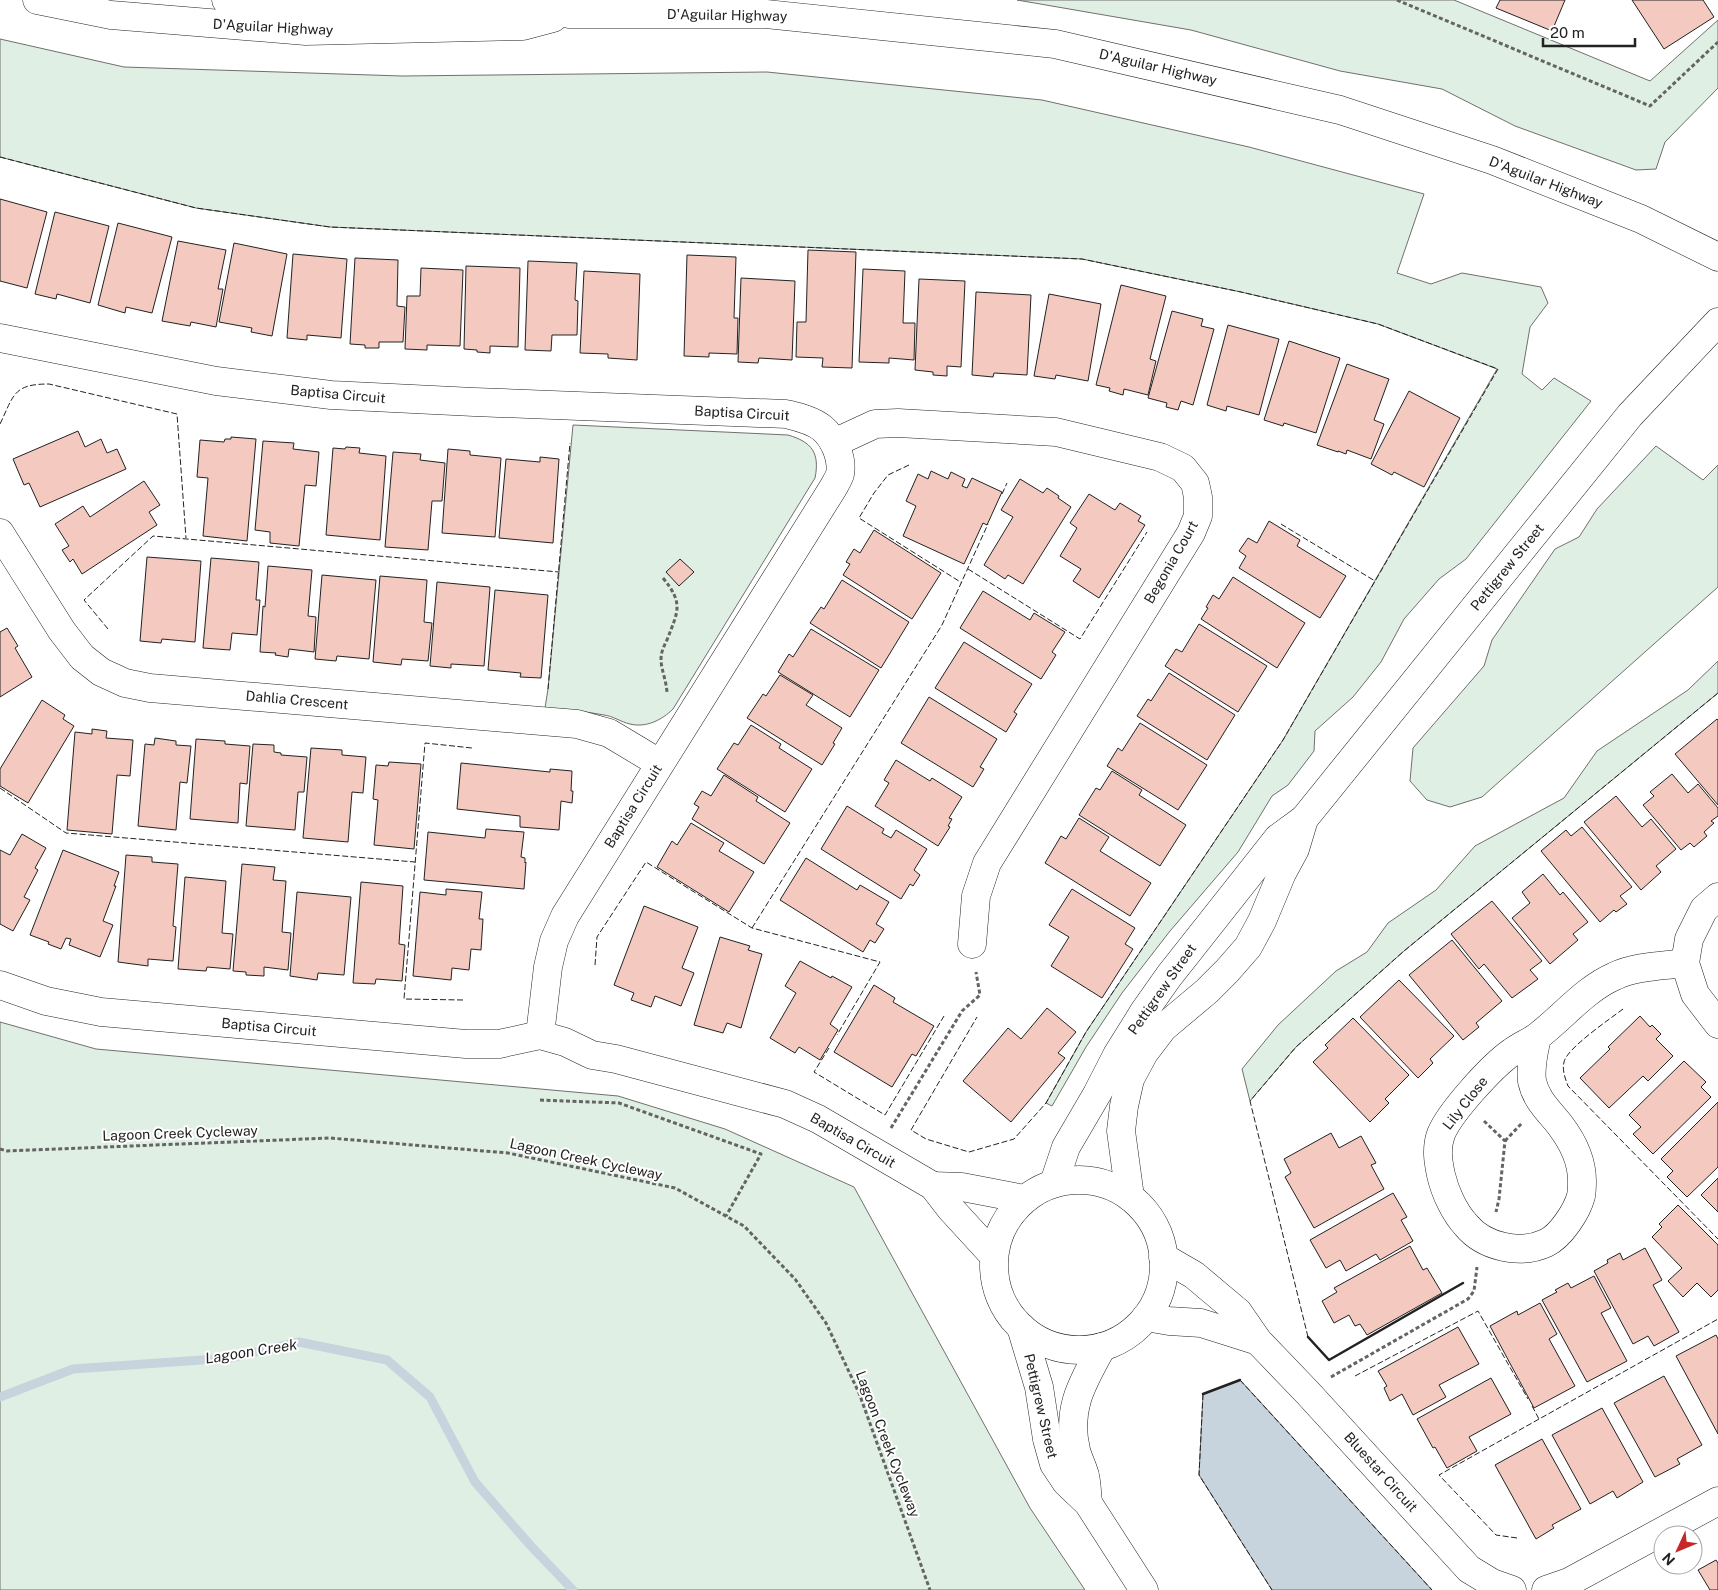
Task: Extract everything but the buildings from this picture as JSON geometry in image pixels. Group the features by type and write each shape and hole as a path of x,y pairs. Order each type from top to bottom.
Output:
{"main road":[{"name":"D'Aguilar Highway","path":"37,0 111,15 306,31 523,26 569,14"},
{"name":"D'Aguilar Highway","path":"226,0 297,8 524,7 569,14 766,14 1055,44 1340,110 1492,160 1641,219 1718,257"},
{"name":"Pettigrew Street","path":"1054,1184 1066,1146 1145,1010 1175,968 1278,838 1304,819 1630,415 1718,322"},
{"name":"Baptisa Circuit","path":"0,338 216,381 331,395 786,414 806,419 822,428 834,443 839,456 840,474 833,488 659,763 565,916 554,941 548,967 540,1036"},
{"name":"Begonia Court","path":"834,443 875,424 890,423 1056,432 1160,457 1183,468 1195,483 1198,497 1198,516 1191,533 987,863 976,896 972,944"},
{"name":"Dahlia Crescent","path":"0,533 62,631 82,657 101,672 125,683 150,688 577,724 609,733 659,763"},
{"name":"Pettigrew Street","path":"1130,1197 1121,1131 1130,1079 1144,1052 1164,1028 1227,971 1248,947 1295,849 1304,819"},
{"path":"1718,897 1704,909 1689,939 1685,963 1696,994 1718,1024"},
{"name":"Lily Close","path":"1537,1037 1531,1066 1532,1082 1541,1103 1561,1126 1576,1150 1582,1173 1581,1194 1573,1213 1562,1229 1546,1243 1526,1248 1506,1248 1485,1240 1467,1226 1455,1210 1443,1183 1437,1156 1441,1134 1463,1101 1486,1076 1511,1052 1537,1037 1592,988 1616,975 1641,969 1685,963"},
{"name":"Baptisa Circuit","path":"0,985 46,1001 101,1012 466,1044 499,1044 540,1036 565,1042 592,1055 616,1058 785,1104 818,1119 933,1186 950,1208 994,1256"},
{"path":"1081,1180 1107,1184 1130,1197 1147,1214 1158,1234 1164,1257 1163,1278 1157,1299 1146,1317 1126,1336 1102,1347 1073,1350 1045,1343 1021,1326 1004,1306 995,1282 994,1256 1000,1235 1009,1216 1024,1199 1054,1184 1081,1180"},
{"name":"Baptisa Circuit","path":"933,1186 962,1187 1024,1199"},
{"name":"Bluestar Circuit","path":"1164,1257 1194,1275 1238,1312 1258,1341 1469,1569 1492,1583 1512,1590"},
{"name":"Bluestar Circuit","path":"1146,1317 1201,1323 1258,1341"},
{"name":"Pettigrew Street","path":"1021,1326 1039,1387 1047,1440 1054,1464 1066,1482 1088,1503 1144,1590"},
{"name":"Pettigrew Street","path":"1088,1503 1085,1475 1076,1451 1072,1424 1075,1404 1082,1384 1102,1347"},
{"path":"1546,1590 1569,1582 1718,1501"}],"path":[{"path":"1397,0 1650,106 1718,42"},
{"path":"663,578 673,590 677,601 678,613 662,651 661,658 668,693 665,701"},
{"path":"891,1129 962,1011 980,995 972,944"},
{"path":"540,1100 619,1104 761,1154 726,1216"},
{"path":"1307,1392 1468,1299 1474,1291 1478,1258 1499,1199 1505,1141 1463,1101"},
{"name":"Lagoon Creek Cycleway","path":"0,1150 330,1138 508,1153 675,1188 744,1226 795,1279 826,1323 859,1393 930,1590"}],"green space":[{"path":"1017,0 1454,0 1650,81 1718,20 1718,88 1665,142 1656,169 1636,170 1515,126 1442,89 1340,71 1191,30"},
{"path":"0,39 124,67 402,76 767,72 1042,100 1249,147 1424,194 1397,273 1431,284 1462,273 1541,287 1548,303 1530,327 1522,374 1542,390 1554,378 1591,401 1466,559 1439,579 1404,619 1381,662 1353,697 1315,731 1314,751 1288,785 1272,796 1238,852 1170,931 1122,993 1086,1047 1052,1106 1046,1103 1086,1032 1283,740 1497,369 1378,324 1241,292 1082,259 330,227 196,208 0,157"},
{"path":"573,425 788,435 803,441 815,455 815,478 673,709 659,720 648,724 636,725 607,716 545,708"},
{"path":"1656,446 1703,480 1718,465 1718,587 1482,797 1450,807 1427,800 1410,781 1413,748 1484,666 1492,640 1555,549 1579,537 1597,509"},
{"path":"1718,661 1718,693 1404,951 1296,1047 1250,1101 1242,1069 1278,1025 1336,971 1367,952 1388,923 1436,890 1475,846 1564,798 1597,751 1688,690"},
{"path":"0,1022 96,1049 618,1096 725,1129 854,1187 1030,1508 1085,1590 0,1590"}],"shaded area":[{"path":"1240,1380 1432,1590 1272,1590 1199,1475 1203,1394"}],"waterway":[{"name":"Lagoon Creek","path":"0,1397 73,1369 230,1358 299,1342 387,1360 430,1397 475,1482 530,1545 573,1590"}],"fence":[{"path":"0,157 196,208 330,227 1082,259 1241,292 1378,324 1498,369 1283,740 1086,1032 1046,1103 1014,1139 969,1152 926,1139 911,1130 977,1017"},
{"path":"0,424 16,393 28,386 49,384 177,414 186,538"},
{"path":"548,689 570,443"},
{"path":"909,465 888,475 874,493 859,518 962,583"},
{"path":"1002,494 1007,483"},
{"path":"752,928 942,625 988,524"},
{"path":"1281,524 1375,581"},
{"path":"968,569 1080,639 1147,532"},
{"path":"108,629 84,600 153,536 559,572"},
{"path":"1308,1337 1250,1101 1296,1047 1404,951 1718,693"},
{"path":"463,1000 404,999 425,743 472,748"},
{"path":"0,788 66,833 415,862"},
{"path":"595,965 597,937 646,862 752,928 880,962 837,1035"},
{"path":"1623,1009 1590,1034 1567,1056 1563,1068 1568,1086 1718,1239"},
{"path":"829,1048 814,1072 885,1115 944,1016"},
{"path":"1355,1376 1478,1311 1528,1399"},
{"path":"1517,1538 1496,1535 1439,1475 1718,1319"},
{"path":"1240,1380 1432,1590"},
{"path":"1203,1394 1199,1475 1272,1590"},
{"path":"1532,1406 1539,1419"}],"wall":[{"path":"1308,1337 1329,1360 1463,1283"},
{"path":"1203,1394 1240,1380"}]}
